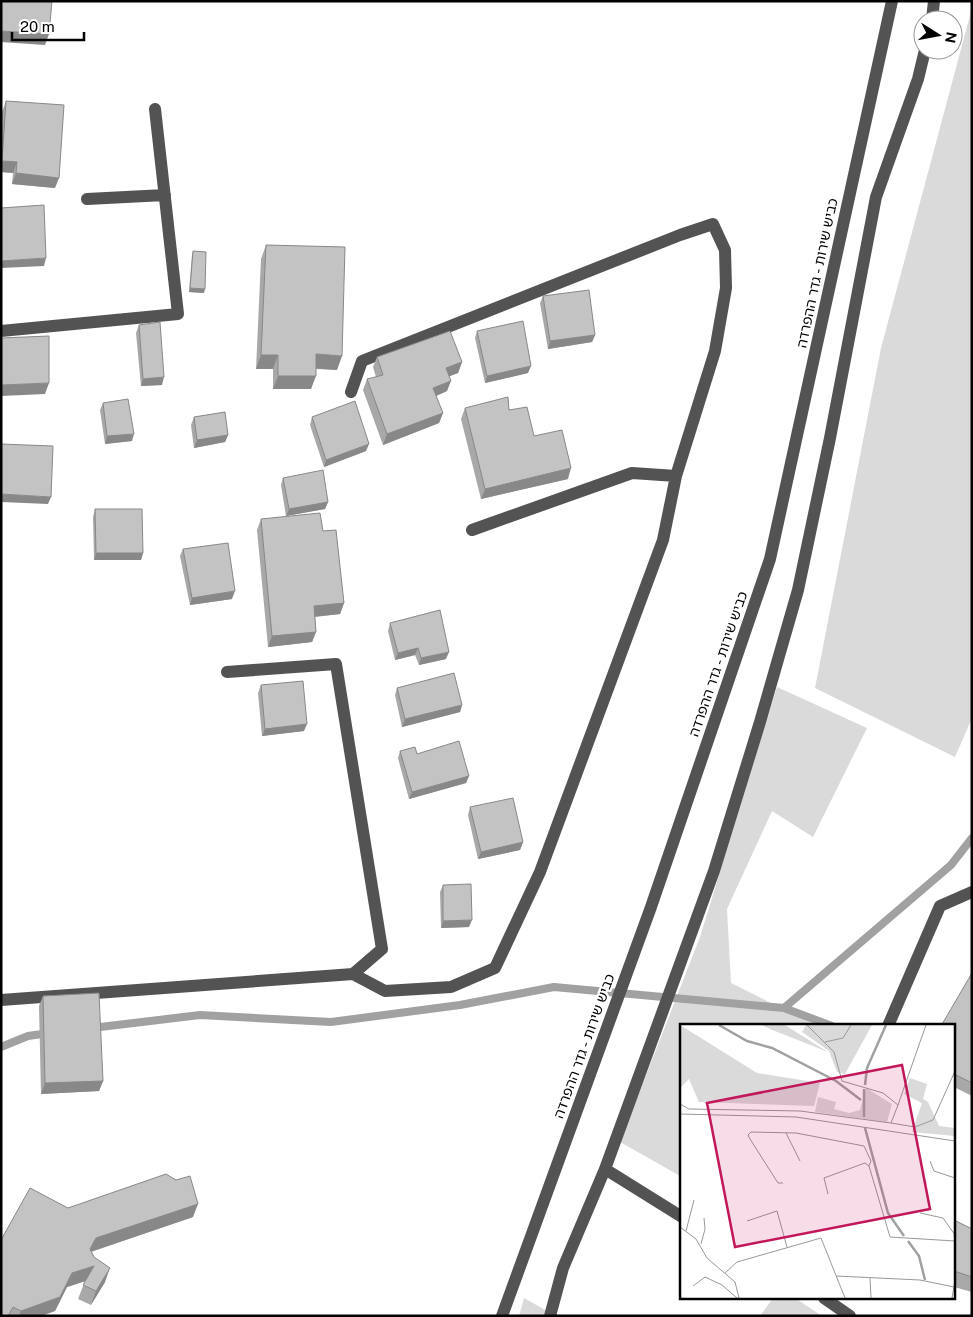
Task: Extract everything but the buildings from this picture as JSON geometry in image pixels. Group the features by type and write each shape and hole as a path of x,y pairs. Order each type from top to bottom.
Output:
{"street":[{"name":"כביש שירות - גדר ההפרדה","path":"502,1316 651,907 770,559 892,1"},
{"path":"550,1316 563,1268 605,1169 714,871 760,722 798,590 830,438 876,197 918,79 923,60"},
{"path":"1,330 178,314 155,109"},
{"path":"87,199 165,195"},
{"path":"1,1000 353,974 385,991 450,988 495,968 540,872 663,540 676,476 715,352 726,288 725,250 713,224 680,235 362,361 351,392"},
{"path":"472,530 632,473 676,476"},
{"path":"227,672 336,664 382,949 353,974"},
{"path":"889,1024 940,906 972,892"},
{"path":"605,1169 680,1217"},
{"path":"827,1300 850,1316"}],"shaded area":[{"path":"972,8 972,718 955,757 815,688 881,348 958,60 963,60 963,42"},
{"path":"777,687 867,728 813,837 772,811 727,909 731,983 813,1024 680,1024 680,1176 620,1142 700,937"},
{"path":"524,1298 556,1316 519,1316"},
{"path":"772,1300 798,1300 822,1316 760,1316"}],"waterway":[{"path":"784,1008 951,865 972,838"},
{"path":"92,1028 200,1015 331,1022 460,1005 554,987 784,1008 827,1024"},
{"path":"1,1047 28,1036 49,1033"}]}
